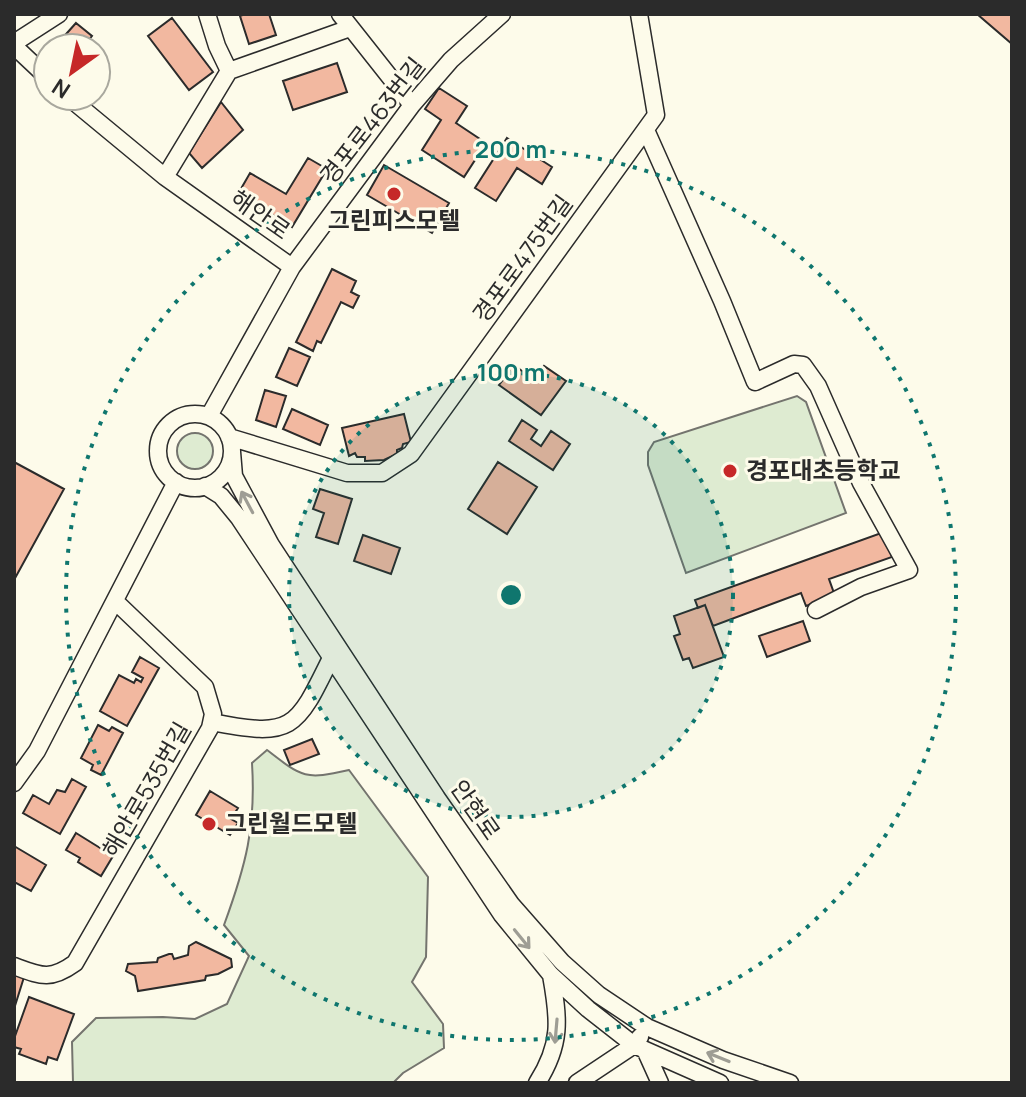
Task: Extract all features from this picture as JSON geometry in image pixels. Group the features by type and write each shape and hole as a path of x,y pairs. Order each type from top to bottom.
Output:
{"street":[{"path":"32,62 14,45 59,14"},
{"path":"207,14 229,71"},
{"name":"경포로475번길","path":"231,444 347,473 382,473 411,454 656,115 639,14"},
{"name":"경포로463번길","path":"292,267 412,105 451,60 496,16"},
{"path":"165,177 229,71 345,21 412,105"},
{"name":"해안로","path":"86,112 165,177 292,267 209,416"},
{"path":"646,130 755,382 794,364 803,365 818,386 861,483 909,570 861,587 816,610"},
{"path":"185,415 209,416 218,421 231,444 224,473 205,486 176,482 161,464 160,440 165,429 185,415"},
{"name":"안현로","path":"231,444 234,476 271,545 437,798 511,904 562,962 599,995 647,1027 723,1060 790,1083"},
{"path":"14,783 37,751 176,482"},
{"name":"안현로","path":"205,486 221,496 239,518 502,915 551,975 588,1009 640,1048 720,1083"},
{"name":"해안로535번길","path":"14,966 45,977 64,971 75,963 212,722 213,714 205,687 115,601"},
{"path":"212,722 254,731 288,726 301,713 331,658"},
{"path":"537,1083 547,1067 558,1034 551,975"},
{"path":"577,1083 640,1048 647,1027"},
{"path":"640,1048 660,1083"}],"green space":[{"path":"797,396 806,402 846,513 686,573 648,465 648,452 654,442"},
{"path":"195,433 207,439 213,451 207,463 195,469 183,463 177,451 183,439"},
{"path":"267,750 305,774 323,775 349,770 428,877 426,957 412,982 443,1024 444,1048 403,1073 393,1083 73,1083 72,1042 96,1018 195,1019 227,1004 249,956 224,925 248,846 252,763"}],"building":[{"path":"269,14 276,35 249,44 240,16"},
{"path":"977,14 1010,14 1012,44"},
{"path":"172,18 213,72 189,90 148,36"},
{"path":"76,23 87,32 68,32"},
{"path":"337,63 347,92 293,110 283,81"},
{"path":"439,88 467,106 456,123 486,143 464,177 422,150 441,120 425,109"},
{"path":"221,102 243,130 202,168 189,153"},
{"path":"507,138 552,167 542,184 517,168 496,201 475,188"},
{"path":"308,158 327,169 292,227 238,194 250,173 286,194"},
{"path":"384,165 449,203 432,233 367,195"},
{"path":"332,269 356,281 351,292 359,296 353,308 341,302 321,343 317,341 313,351 296,342"},
{"path":"289,348 310,357 297,386 276,377"},
{"path":"514,365 534,380 544,366 566,381 541,415 499,385"},
{"path":"265,390 286,396 276,427 256,420"},
{"path":"292,409 328,425 320,445 283,429"},
{"path":"404,414 411,442 403,444 397,454 384,460 365,461 365,457 357,457 355,453 349,456 342,428"},
{"path":"522,420 537,430 531,439 541,446 551,431 570,444 553,470 509,441"},
{"path":"14,462 64,489 14,580"},
{"path":"498,462 537,487 507,534 468,509"},
{"path":"320,489 352,499 338,544 316,537 324,513 313,509"},
{"path":"884,532 892,557 829,579 835,596 806,606 801,593 713,626 705,605 698,608 695,600"},
{"path":"363,535 400,548 391,574 354,561"},
{"path":"705,605 724,657 693,668 689,658 683,660 674,636 680,634 674,616"},
{"path":"803,621 810,641 767,657 759,636"},
{"path":"140,657 159,668 127,726 100,711 119,675 134,683 136,679 141,682 143,678 132,672"},
{"path":"98,725 123,733 101,775 91,770 93,765 81,758"},
{"path":"312,739 319,754 290,765 284,750"},
{"path":"72,779 86,787 60,834 23,813 33,795 49,804 57,790 65,792"},
{"path":"210,791 238,808 231,819 238,823 230,835 196,815"},
{"path":"76,833 113,856 101,876 78,862 80,858 66,850"},
{"path":"14,846 46,865 31,891 14,882"},
{"path":"196,942 231,959 232,967 206,976 205,980 138,991 135,976 126,971 128,964 157,962 158,958 169,954 174,959 188,955 189,946"},
{"path":"14,971 25,974 14,1009"},
{"path":"29,997 74,1014 57,1060 48,1057 46,1064 19,1054 21,1049 14,1047"}],"place":[{"name":"그린피스모텔","path":"394,194"},
{"name":"경포대초등학교","path":"730,471"},
{"name":"그린월드모텔","path":"209,824"}]}
